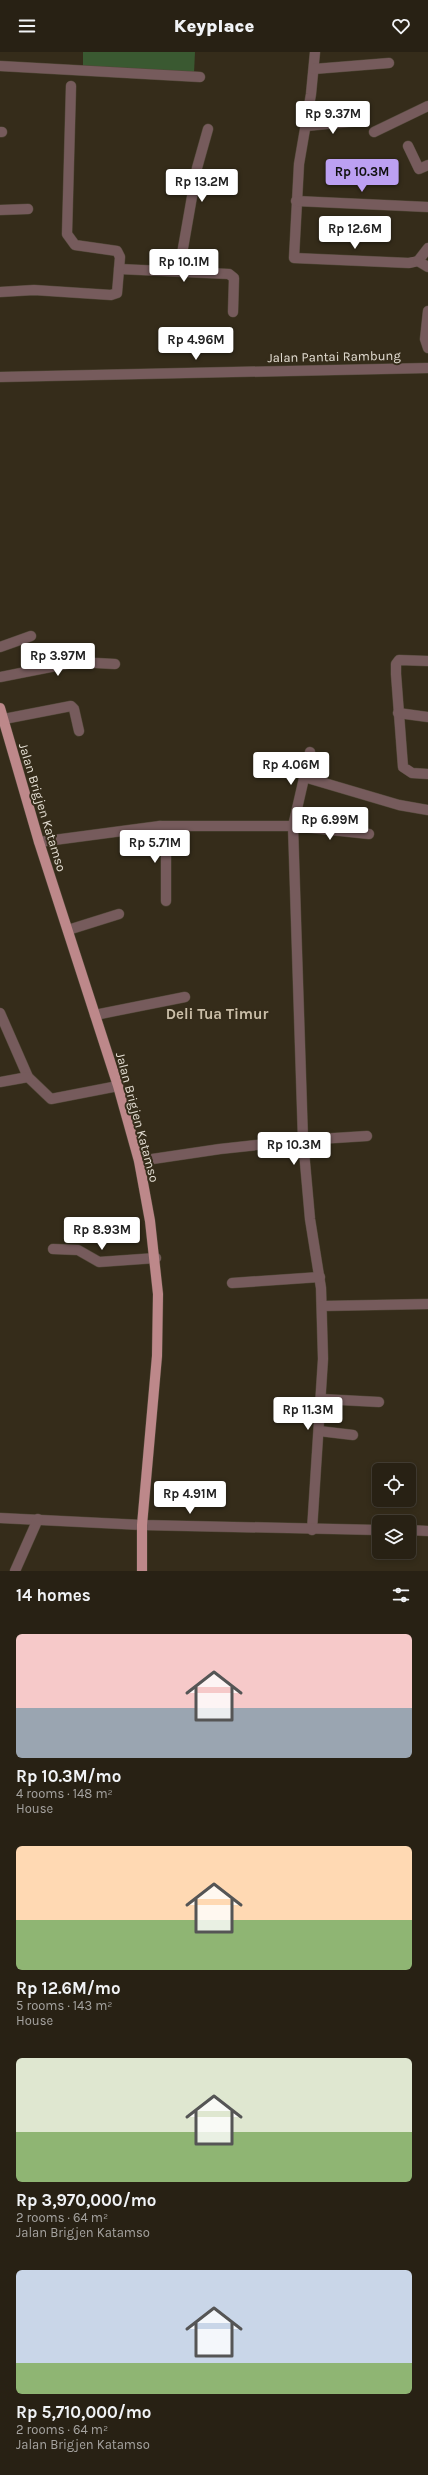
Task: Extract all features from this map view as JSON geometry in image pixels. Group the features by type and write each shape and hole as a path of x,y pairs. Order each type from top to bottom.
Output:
{"main road":[{"name":"Jalan Brigjen Katamso","path":"0,708 39,842 118,1086 139,1161 156,1258 157,1356 142,1525 142,1571"}],"street":[{"path":"316,52 306,126 298,164 294,258 409,263 418,261 428,248"},
{"path":"314,69 389,63"},
{"path":"0,66 200,77"},
{"path":"0,292 34,290 112,295 117,293 120,257 117,252 75,245 67,234 71,86"},
{"path":"374,132 428,106"},
{"path":"306,126 359,121"},
{"path":"179,271 197,168 208,129"},
{"path":"408,146 419,168 428,165"},
{"path":"296,201 428,207"},
{"path":"0,210 28,209"},
{"path":"418,261 428,267"},
{"path":"119,269 232,275 234,278 233,312"},
{"path":"428,311 425,339 428,348"},
{"name":"Jalan Pantai Rambung","path":"0,377 393,367 428,368"},
{"path":"0,647 31,636"},
{"path":"428,661 404,659 399,660 396,664 398,713 403,767 412,772 428,774"},
{"path":"0,677 76,662 115,664"},
{"path":"4,719 71,706 74,709 79,731"},
{"path":"398,713 428,717"},
{"path":"310,752 293,826 303,1140 310,1219 320,1277 324,1359 312,1530"},
{"path":"304,777 399,805 428,810"},
{"path":"39,842 160,826 293,826 369,834"},
{"path":"160,826 166,852 166,901"},
{"path":"68,930 119,914"},
{"path":"95,1015 185,997"},
{"path":"0,1013 28,1077 51,1099 118,1086"},
{"path":"0,1082 28,1077"},
{"path":"139,1161 220,1149 303,1140 367,1136"},
{"path":"53,1250 73,1249 99,1262 156,1258"},
{"path":"232,1283 320,1277"},
{"path":"322,1306 428,1304"},
{"path":"321,1399 379,1402"},
{"path":"319,1431 354,1435"},
{"path":"0,1518 142,1525 312,1530 372,1530"},
{"path":"15,1571 38,1519"},
{"path":"416,1530 428,1531"}],"green space":[{"path":"83,52 195,52 194,73 83,69"}],"district":[{"name":"Deli Tua Timur","path":"217,1014"}]}
